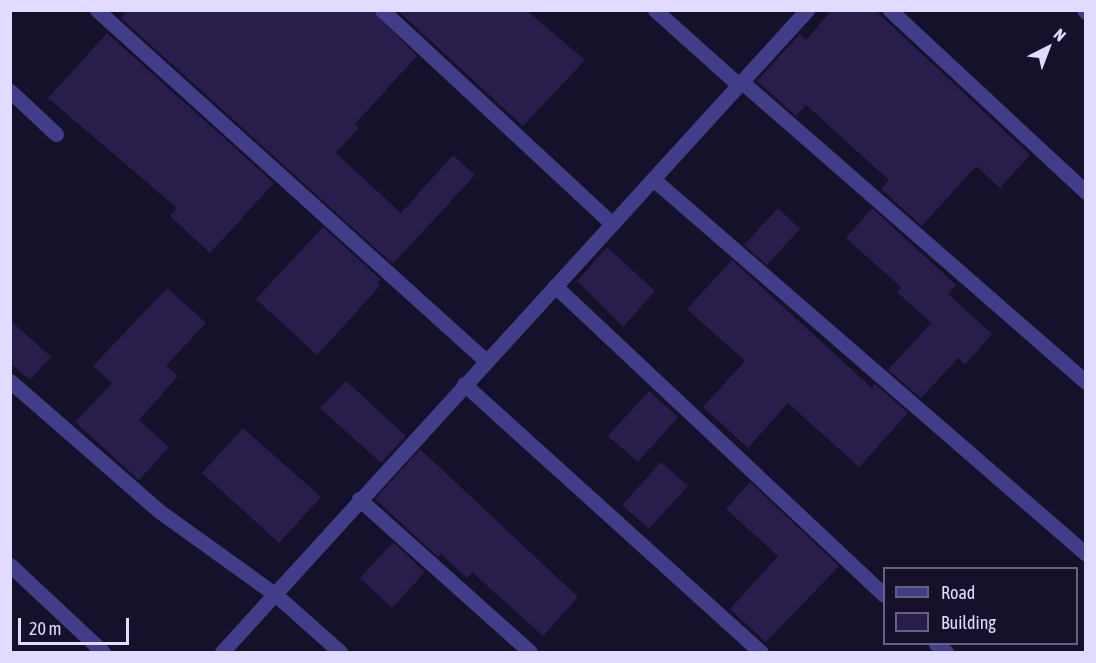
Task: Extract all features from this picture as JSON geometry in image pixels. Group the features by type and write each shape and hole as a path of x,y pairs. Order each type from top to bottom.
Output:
{"street":[{"path":"98,10 486,361"},
{"path":"382,10 612,224"},
{"path":"655,10 1086,382"},
{"path":"222,652 807,10"},
{"path":"890,10 1086,192"},
{"path":"10,92 56,134"},
{"path":"653,179 1086,554"},
{"path":"555,286 883,593"},
{"path":"10,381 159,510 276,595 340,652"},
{"path":"464,384 761,652"},
{"path":"359,499 530,652"},
{"path":"10,565 103,652"}],"building":[{"path":"128,10 373,10 417,56 355,124 359,128 336,153 401,213 453,155 475,175 393,264 121,18"},
{"path":"397,10 526,10 585,60 523,126"},
{"path":"832,10 875,10 1030,155 1000,188 976,166 922,226 881,189 889,180 806,105 796,116 757,81 800,34 806,40"},
{"path":"107,33 274,183 210,253 170,216 177,208 48,98"},
{"path":"778,208 800,229 767,265 744,245"},
{"path":"872,208 956,285 948,294 992,334 965,365 958,358 921,398 888,370 931,323 897,292 901,287 846,238"},
{"path":"323,227 380,279 377,283 380,286 317,355 256,299"},
{"path":"607,247 655,291 623,327 577,281"},
{"path":"732,260 872,388 875,384 908,413 859,467 788,403 748,448 703,407 745,361 687,309"},
{"path":"167,288 206,323 166,366 178,376 139,420 169,447 139,480 75,422 112,383 93,366"},
{"path":"10,320 51,357 30,380 10,363"},
{"path":"346,381 406,436 381,463 320,408"},
{"path":"649,391 678,417 638,462 608,436"},
{"path":"243,428 321,497 279,543 202,473"},
{"path":"420,449 578,597 543,636 472,572 467,578 441,554 438,557 375,499"},
{"path":"661,462 688,486 649,529 622,505"},
{"path":"750,482 839,566 766,642 730,609 778,556 726,509"},
{"path":"393,542 425,572 392,608 360,578"}]}
